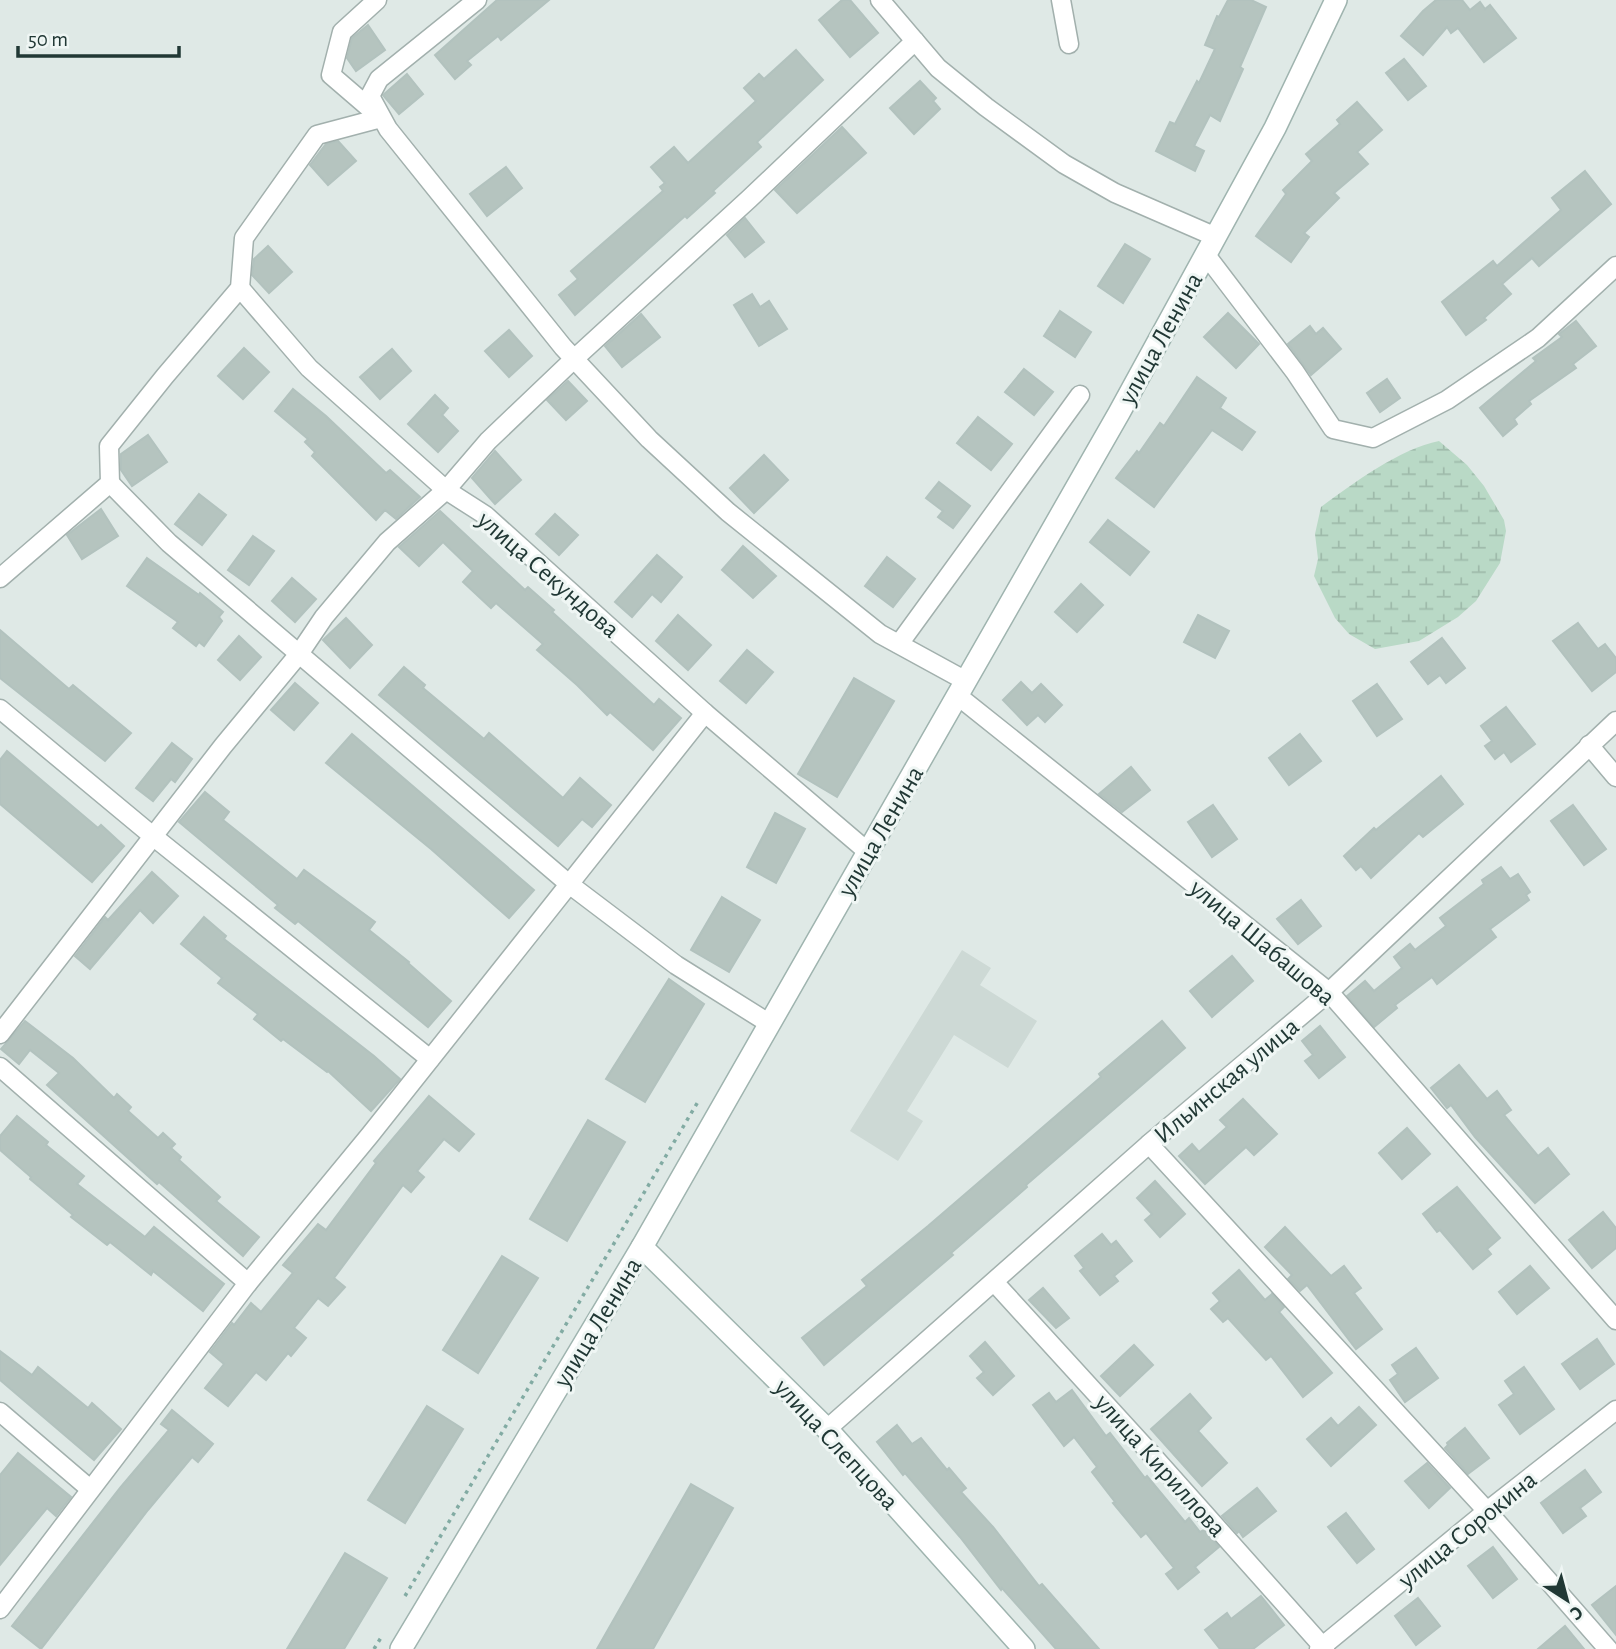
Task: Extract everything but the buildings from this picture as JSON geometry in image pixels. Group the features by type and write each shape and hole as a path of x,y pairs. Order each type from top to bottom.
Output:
{"main road":[{"name":"улица Ленина","path":"401,1649 642,1247 1119,413 1275,128 1336,0"},
{"name":"улица Слепцова","path":"642,1247 827,1429 1024,1649"}],"street":[{"path":"377,0 342,32 331,75 381,118"},
{"path":"381,118 370,96 379,79 477,0"},
{"path":"880,0 938,68 986,107 1065,164 1211,246 1332,429 1373,438 1447,400 1538,338 1616,266"},
{"path":"1061,0 1069,44"},
{"path":"0,1034 223,746 299,654 324,617 387,542 446,490 488,441 574,359 749,199 915,41"},
{"path":"381,118 317,135 244,237 240,288 109,446 110,483 169,543 569,884 676,965 770,1024"},
{"name":"улица Шабашова","path":"381,118 455,214 574,359 649,439 728,512 880,634 899,643 962,688 1329,992 1616,1320"},
{"name":"улица Секундова","path":"240,288 309,368 446,490 485,515 705,713 868,852"},
{"path":"899,643 1080,395"},
{"path":"0,578 110,483"},
{"path":"0,709 430,1059"},
{"path":"0,1609 248,1283 705,713"},
{"name":"Ильинская улица","path":"827,1429 1149,1144 1329,992 1616,721"},
{"path":"1589,745 1616,777"},
{"path":"0,1067 248,1283"},
{"path":"1149,1144 1487,1511 1608,1649"},
{"name":"улица Кириллова","path":"995,1283 1153,1456 1322,1648"},
{"name":"улица Сорокина","path":"1322,1648 1487,1511 1616,1410"},
{"path":"0,1412 90,1489"}],"path":[{"path":"402,1601 701,1096"},
{"path":"374,1649 388,1625"}],"shaded area":[{"path":"962,950 991,968 980,985 1037,1021 1008,1068 954,1035 907,1111 923,1121 898,1161 850,1131"}],"green space":[{"path":"1439,441 1467,465 1484,486 1504,520 1506,531 1500,563 1476,601 1458,617 1419,641 1375,649 1349,634 1335,618 1314,576 1318,559 1315,534 1321,507 1393,459"}]}
